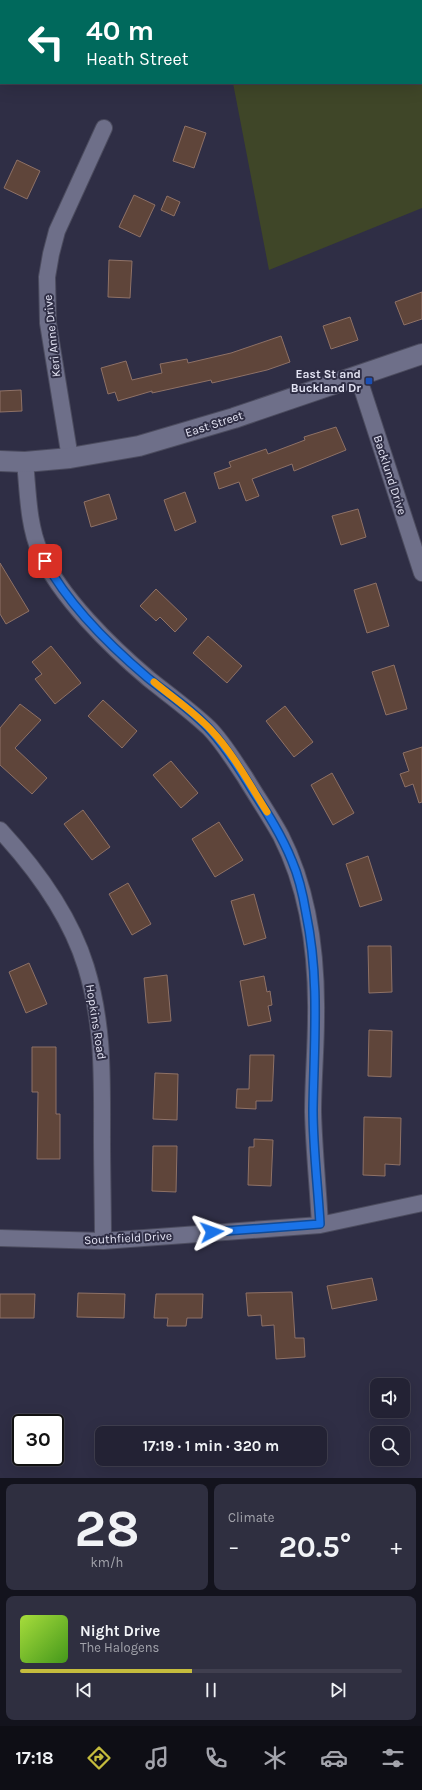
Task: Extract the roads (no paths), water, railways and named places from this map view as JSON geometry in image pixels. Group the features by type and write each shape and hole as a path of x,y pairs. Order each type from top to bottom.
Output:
{"street":[{"name":"Keri Anne Drive","path":"70,458 48,323 48,277 51,254 57,231 104,128"},
{"name":"East Street","path":"0,461 25,462 70,458 132,447 178,436 422,354"},
{"name":"Backlund Drive","path":"358,376 422,573"},
{"path":"25,462 32,521 39,550 51,572 102,635 147,677 211,730 238,767 266,811 281,836 293,862 304,897 315,970 316,1017 313,1112 320,1224"},
{"name":"Hopkins Road","path":"0,830 35,871 55,900 77,944 86,966 93,992 101,1046 104,1241"},
{"name":"Southfield Drive","path":"0,1238 104,1241 320,1224 422,1203"}],"place":[{"name":"East St and Buckland Dr","path":"369,381"}]}
